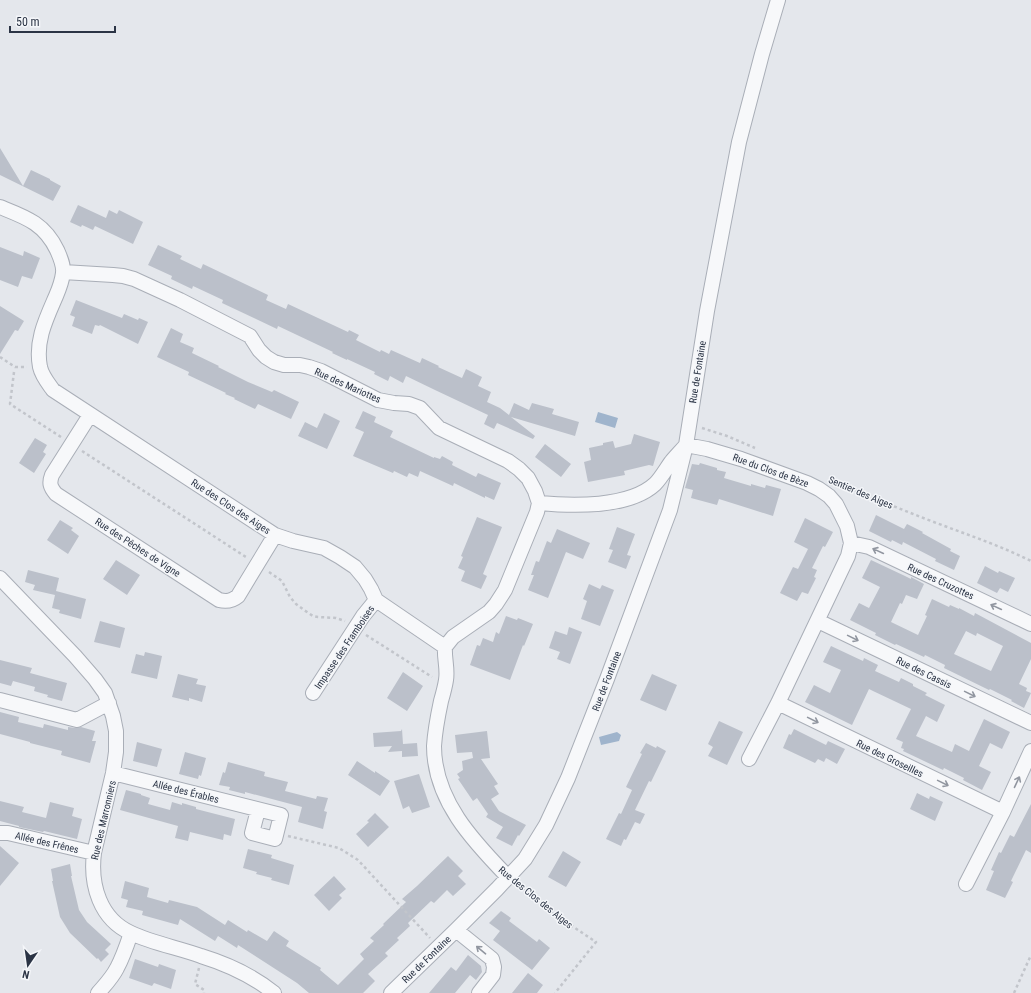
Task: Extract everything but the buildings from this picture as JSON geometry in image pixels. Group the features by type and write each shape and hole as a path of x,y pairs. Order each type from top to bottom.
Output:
{"street":[{"name":"Rue de Fontaine","path":"391,993 473,913 525,859 546,825 577,755 607,680 670,510 686,445 716,258 739,142 778,0"},
{"name":"Rue des Clos des Aiges","path":"0,207 26,217 41,227 52,241 62,263 63,272 58,291 44,325 38,348 40,367 45,379 53,390 276,535 293,541 324,548 340,557 355,567 365,579 376,600 445,647 444,655 447,669 446,680 437,716 434,746 439,777 444,793 458,819 486,854 508,877"},
{"name":"Rue des Mariottes","path":"63,272 113,275 134,279 180,300 250,336 266,357 274,362 284,365 300,365 309,367 321,371 378,400 409,404 420,408 439,428 508,461 519,469 528,478 539,503"},
{"name":"Rue des Pêches de Vigne","path":"90,415 52,475 50,480 52,489 56,494 219,600 224,602 229,601 238,596 276,535"},
{"path":"445,647 453,637 489,612 496,604 505,590 537,512 539,503 582,505 606,503 627,499 642,494 655,484 686,445"},
{"name":"Rue du Clos de Bèze","path":"686,445 741,458 819,489 829,496 836,504 847,526 851,543"},
{"path":"749,758 818,621 848,556 851,543"},
{"name":"Rue des Cruzottes","path":"851,543 869,547 1031,624"},
{"name":"Rue des Marronniers","path":"0,578 75,656 95,679 109,703 116,731 116,752 113,773 94,853 93,864 95,888 98,899 103,907 120,927 131,933 145,939 202,956 243,973 274,993"},
{"name":"Impasse des Framboises","path":"313,693 376,600"},
{"name":"Rue des Cassis","path":"818,621 1031,723"},
{"path":"0,700 77,720 109,703"},
{"name":"Rue des Groseilles","path":"778,703 1003,812"},
{"path":"966,884 1003,812 1031,752"},
{"name":"Allée des Érables","path":"113,773 281,815 277,834"},
{"path":"258,810 252,834 275,840 277,834"},
{"name":"Allée des Frênes","path":"0,833 8,833 94,853"},
{"path":"456,930 492,959 494,967 493,975 479,993"},
{"path":"98,993 117,969 131,933"}],"path":[{"path":"0,357 15,367 40,367"},
{"path":"14,372 10,404 282,581 290,597 296,604 313,616 340,619 436,680 446,680"},
{"path":"689,425 727,436 756,448"},
{"name":"Sentier des Aiges","path":"828,478 925,519 1012,552 1031,561"},
{"path":"277,834 339,848 358,860 439,947"},
{"name":"Rue des Clos des Aiges","path":"508,877 554,914 596,942 555,993"},
{"path":"1014,993 1031,955"},
{"path":"202,956 195,984 204,990 204,993"}],"water":[{"path":"598,412 618,418 615,428 595,422"},
{"path":"617,732 621,735 619,741 601,745 599,737"}]}
